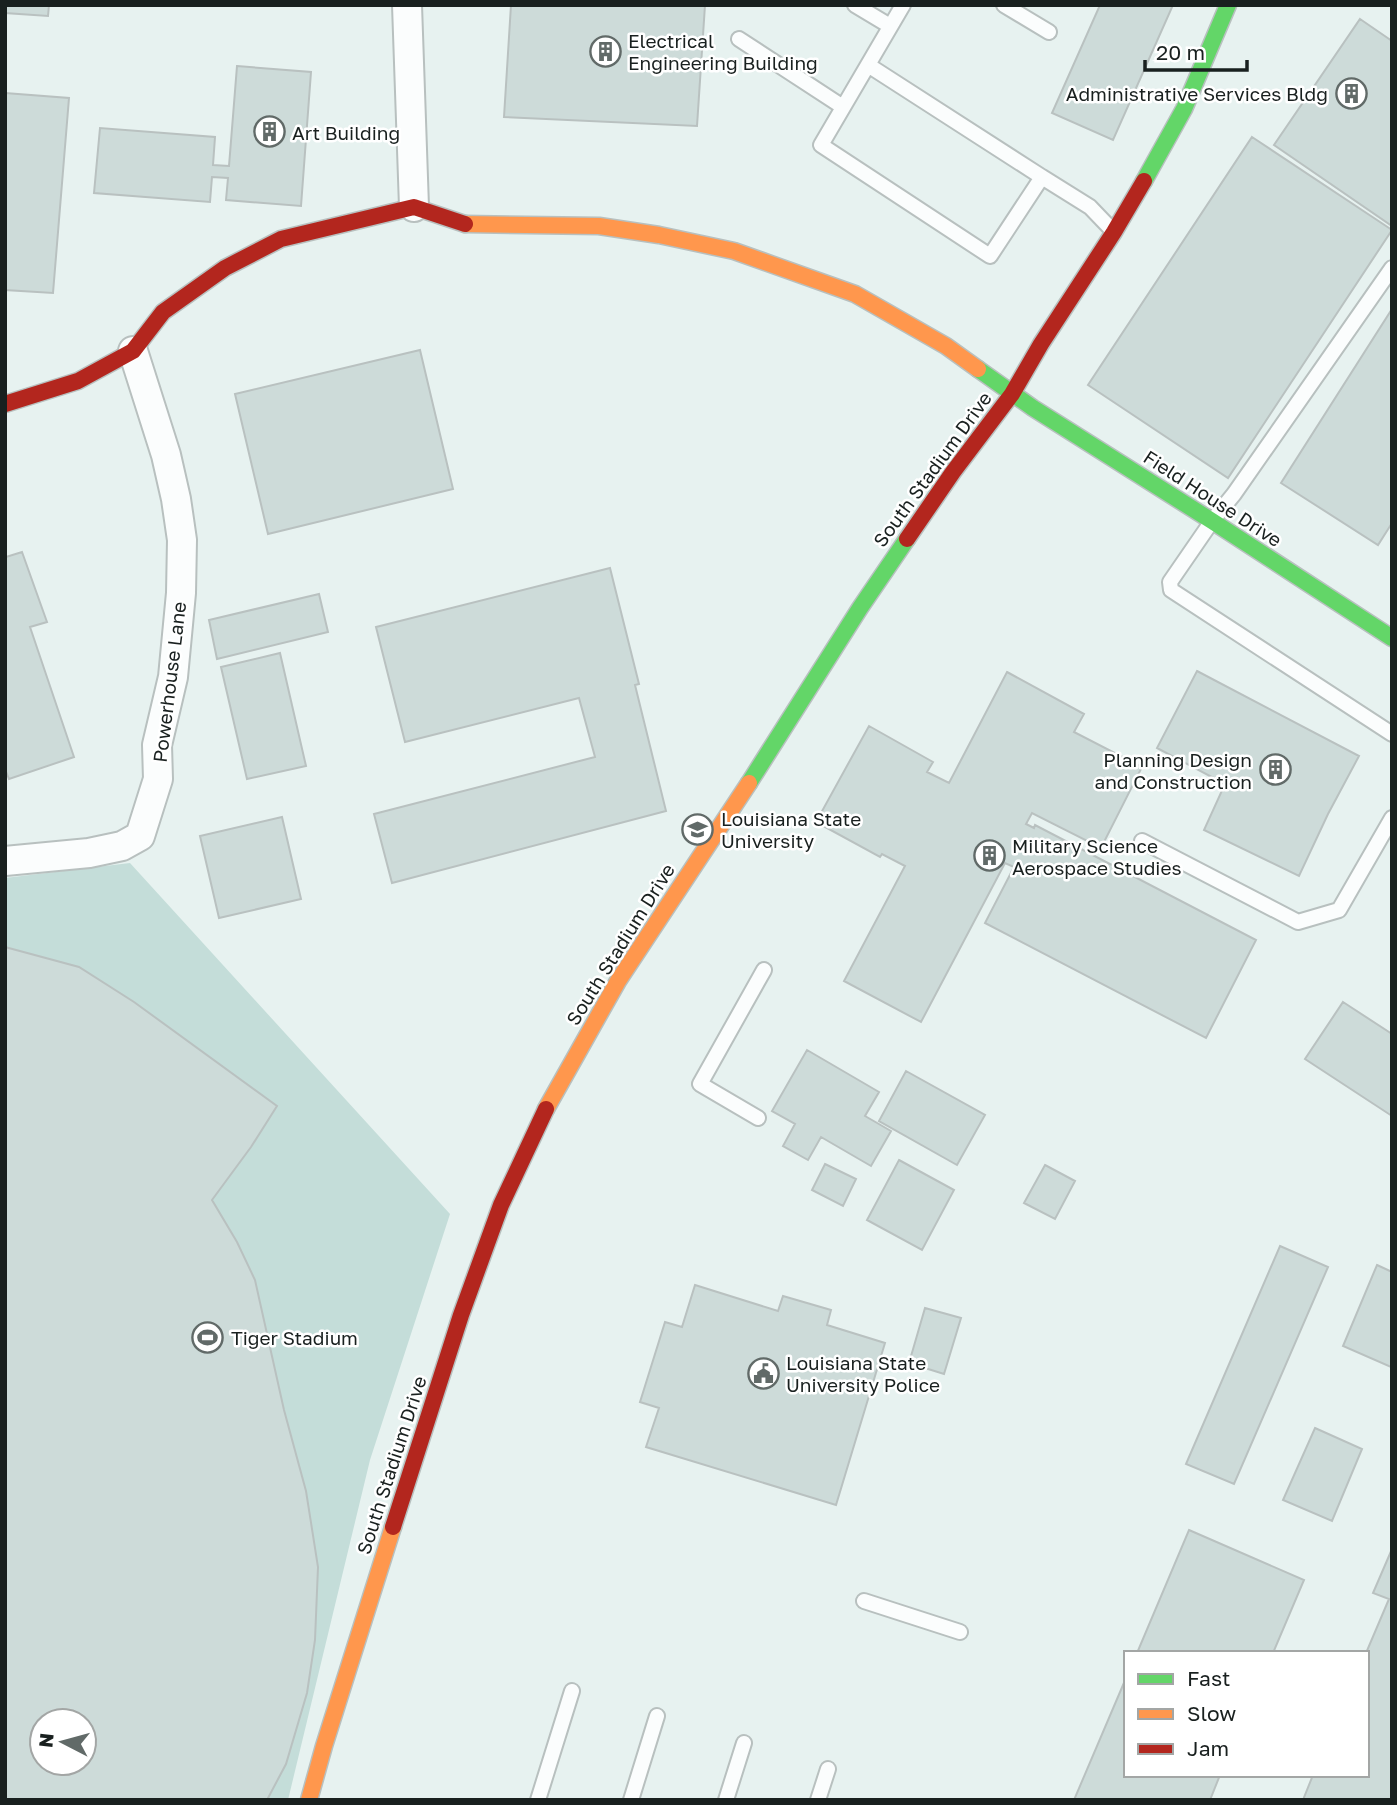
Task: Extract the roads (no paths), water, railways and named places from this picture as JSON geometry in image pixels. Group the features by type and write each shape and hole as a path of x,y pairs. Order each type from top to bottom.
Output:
{"street":[{"path":"5,404 78,381 133,351 163,312 225,268 281,239 414,207 407,5"},
{"name":"South Stadium Drive","path":"309,1800 461,1315 501,1205 541,1119 618,981 769,753 860,607 953,472 1012,394 1114,232 1184,108 1228,5"},
{"name":"Field House Drive","path":"414,207 464,224 599,226 659,235 734,251 855,294 946,346 1012,394 1392,638"},
{"name":"Powerhouse Lane","path":"5,861 89,853 122,846 140,836 158,779 157,745 173,677 181,593 182,540 166,455 133,351"}],"lane":[{"path":"855,5 890,26"},
{"path":"903,5 821,145 990,256 1042,177"},
{"path":"1003,5 1049,32"},
{"path":"738,39 843,107"},
{"path":"868,65 1090,207 1114,232"},
{"path":"1392,268 1170,582 1171,590 1392,734"},
{"path":"1142,841 1298,922 1339,910 1392,818"},
{"path":"758,1118 700,1084 764,970"},
{"path":"864,1601 960,1632"},
{"path":"538,1800 572,1691"},
{"path":"631,1800 657,1716"},
{"path":"726,1800 744,1743"},
{"path":"818,1800 828,1769"}],"place":[{"name":"Electrical Engineering Building","path":"605,51"},
{"name":"Administrative Services Bldg","path":"1351,93"},
{"name":"Art Building","path":"269,132"},
{"name":"Planning Design and Construction","path":"1275,770"},
{"name":"Louisiana State University","path":"698,829"},
{"name":"Military Science Aerospace Studies","path":"989,856"},
{"name":"Tiger Stadium","path":"208,1337"},
{"name":"Louisiana State University Police","path":"763,1373"}]}
